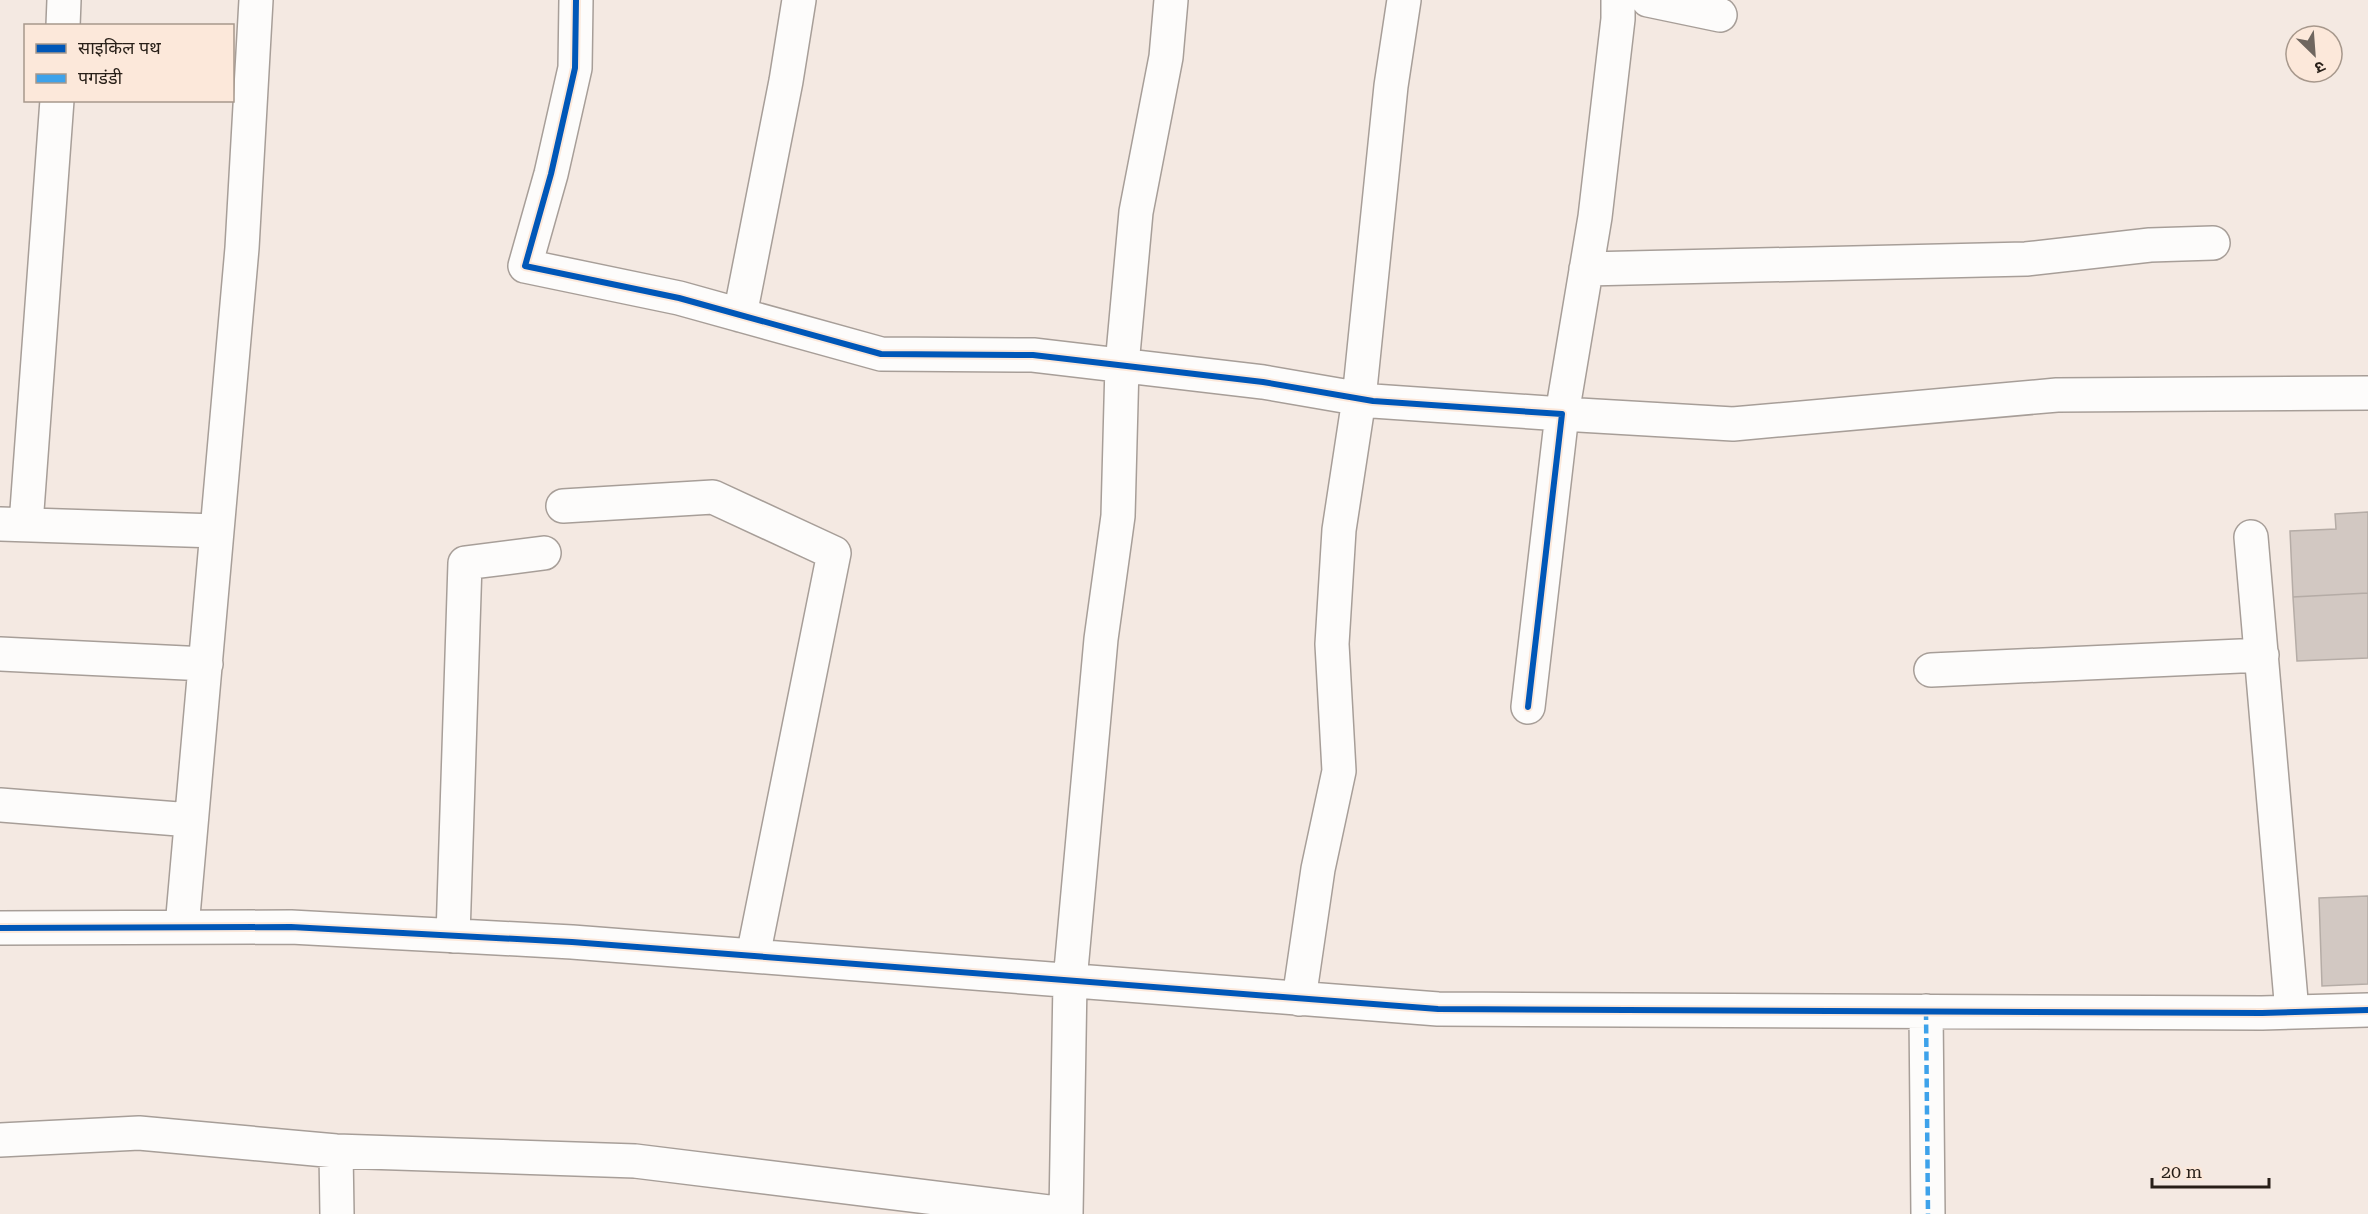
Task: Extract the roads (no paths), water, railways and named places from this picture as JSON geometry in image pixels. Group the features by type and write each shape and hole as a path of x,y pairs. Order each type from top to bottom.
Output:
{"street":[{"path":"63,24 64,0"},
{"path":"182,927 242,248 256,0"},
{"path":"576,0 575,68 551,174 525,266 679,298 881,354 1033,355 1263,382 1359,399 1733,424 2057,395 2368,393"},
{"path":"740,315 786,81 799,0"},
{"path":"0,1140 139,1133 336,1151 634,1161 1065,1214 1070,981 1101,639 1118,516 1122,365 1136,212 1166,57 1171,0"},
{"path":"1299,999 1318,869 1339,771 1332,644 1339,530 1359,399 1391,86 1404,0"},
{"path":"1528,707 1562,414 1598,194 1618,19 1618,0"},
{"path":"1648,0 1720,15"},
{"path":"57,102 13,524 217,531"},
{"path":"1586,270 2026,260 2150,245 2213,243"},
{"path":"563,506 713,497 834,553 753,956"},
{"path":"2251,537 2292,1012"},
{"path":"453,936 465,563 544,553"},
{"path":"0,654 206,664"},
{"path":"1930,670 2262,655"},
{"path":"0,805 191,820"},
{"path":"0,928 291,927 572,942 1438,1009 2292,1012 2368,1010"},
{"path":"1926,1011 1928,1214"},
{"path":"336,1151 337,1214"}]}
